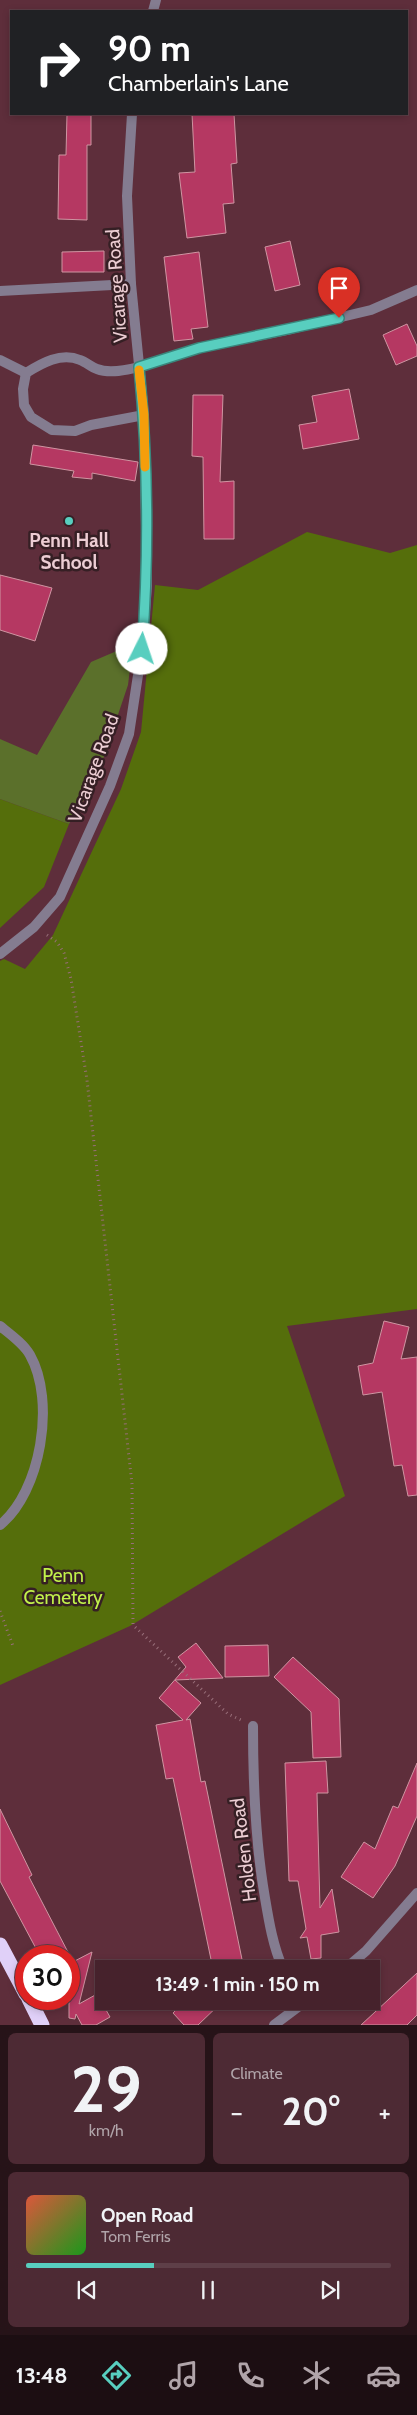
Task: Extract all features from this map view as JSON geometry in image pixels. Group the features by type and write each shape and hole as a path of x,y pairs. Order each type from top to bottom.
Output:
{"highway":[{"path":"0,1945 15,1973"},
{"path":"34,2010 42,2025"}],"street":[{"name":"Vicarage Road","path":"0,954 34,927 60,897 110,786 129,734 142,649 147,586 144,415 131,284 128,196 132,115"},
{"path":"0,292 131,284"},
{"path":"144,415 91,425 75,431 52,430 31,417 24,405 23,389 26,373 50,359 68,357 80,359 98,370 119,371 139,367 199,348 371,310 417,290"},
{"path":"0,360 26,373"},
{"path":"0,1326 12,1335 30,1354 41,1384 43,1409 41,1437 34,1470 22,1499 10,1517 0,1525"},
{"name":"Holden Road","path":"253,1726 252,1779 258,1848 268,1918 280,1960"},
{"path":"356,1960 366,1951 417,1893"},
{"path":"274,2025 293,2010"}],"path":[{"path":"34,927 57,942 64,953 87,1080 132,1484 133,1625 228,1714 253,1726"},
{"path":"0,1611 13,1646"}],"green space":[{"name":"Penn Cemetery","path":"307,532 390,553 417,545 417,1309 287,1326 345,1496 130,1626 0,1685 0,961 4,959 25,969 53,935 121,789 141,732 155,585 198,590"},
{"path":"133,644 128,685 96,780 69,824 0,799 0,739 37,755 91,662"},
{"path":"0,799 69,824 44,887 0,928"}],"building":[{"path":"67,115 91,115 91,145 87,145 87,220 58,219 59,155 66,155"},
{"path":"192,115 234,115 237,163 231,164 234,203 223,204 226,233 187,238 179,173 195,172"},
{"path":"290,241 300,285 275,291 265,247"},
{"path":"104,251 104,272 62,272 62,252"},
{"path":"199,252 208,327 191,329 193,339 174,341 164,257"},
{"path":"407,324 417,346 417,356 396,365 383,335"},
{"path":"349,389 359,439 303,449 299,425 317,422 312,396"},
{"path":"193,395 223,395 220,482 234,481 234,539 204,539 203,457 192,456"},
{"path":"33,445 138,462 135,481 92,473 92,479 72,477 74,471 30,464"},
{"path":"0,575 52,588 35,641 0,630"},
{"path":"384,1321 409,1327 401,1359 417,1357 417,1495 408,1496 402,1465 394,1466 382,1392 363,1395 358,1366 373,1363"},
{"path":"196,1643 223,1678 175,1680 201,1703 186,1720 190,1719 201,1782 205,1781 242,1960 211,1960 173,1778 166,1779 156,1725 183,1720 159,1698 186,1667 178,1657"},
{"path":"268,1645 269,1676 225,1677 225,1646"},
{"path":"293,1657 339,1699 341,1757 313,1758 311,1712 274,1677"},
{"path":"326,1761 328,1793 317,1793 320,1908 332,1889 339,1932 321,1935 321,1958 311,1959 307,1937 300,1938 306,1929 298,1881 289,1881 285,1763"},
{"path":"417,1763 417,1816 395,1866 373,1898 341,1877 364,1842 375,1849 393,1806 398,1808"},
{"path":"0,1809 32,1875 29,1877 64,1945 34,1945 0,1881"},
{"path":"92,1952 80,2000 80,1958"},
{"path":"417,1973 417,2015 407,2025 361,2025 377,2010 380,2010 380,2007"},
{"path":"95,1995 95,2010 106,2010 110,2017 96,2025 82,2025 76,2014 75,2019 69,2018 69,2010 80,2010 80,2003"},
{"path":"176,2010 214,2010 198,2025 184,2025 173,2013"}],"slow traffic":[{"path":"139,370 144,415 145,467"}],"place":[{"name":"Penn Hall School","path":"69,521"}],"route":[{"path":"142,649 147,586 144,415 139,367 199,348 339,318"}]}
